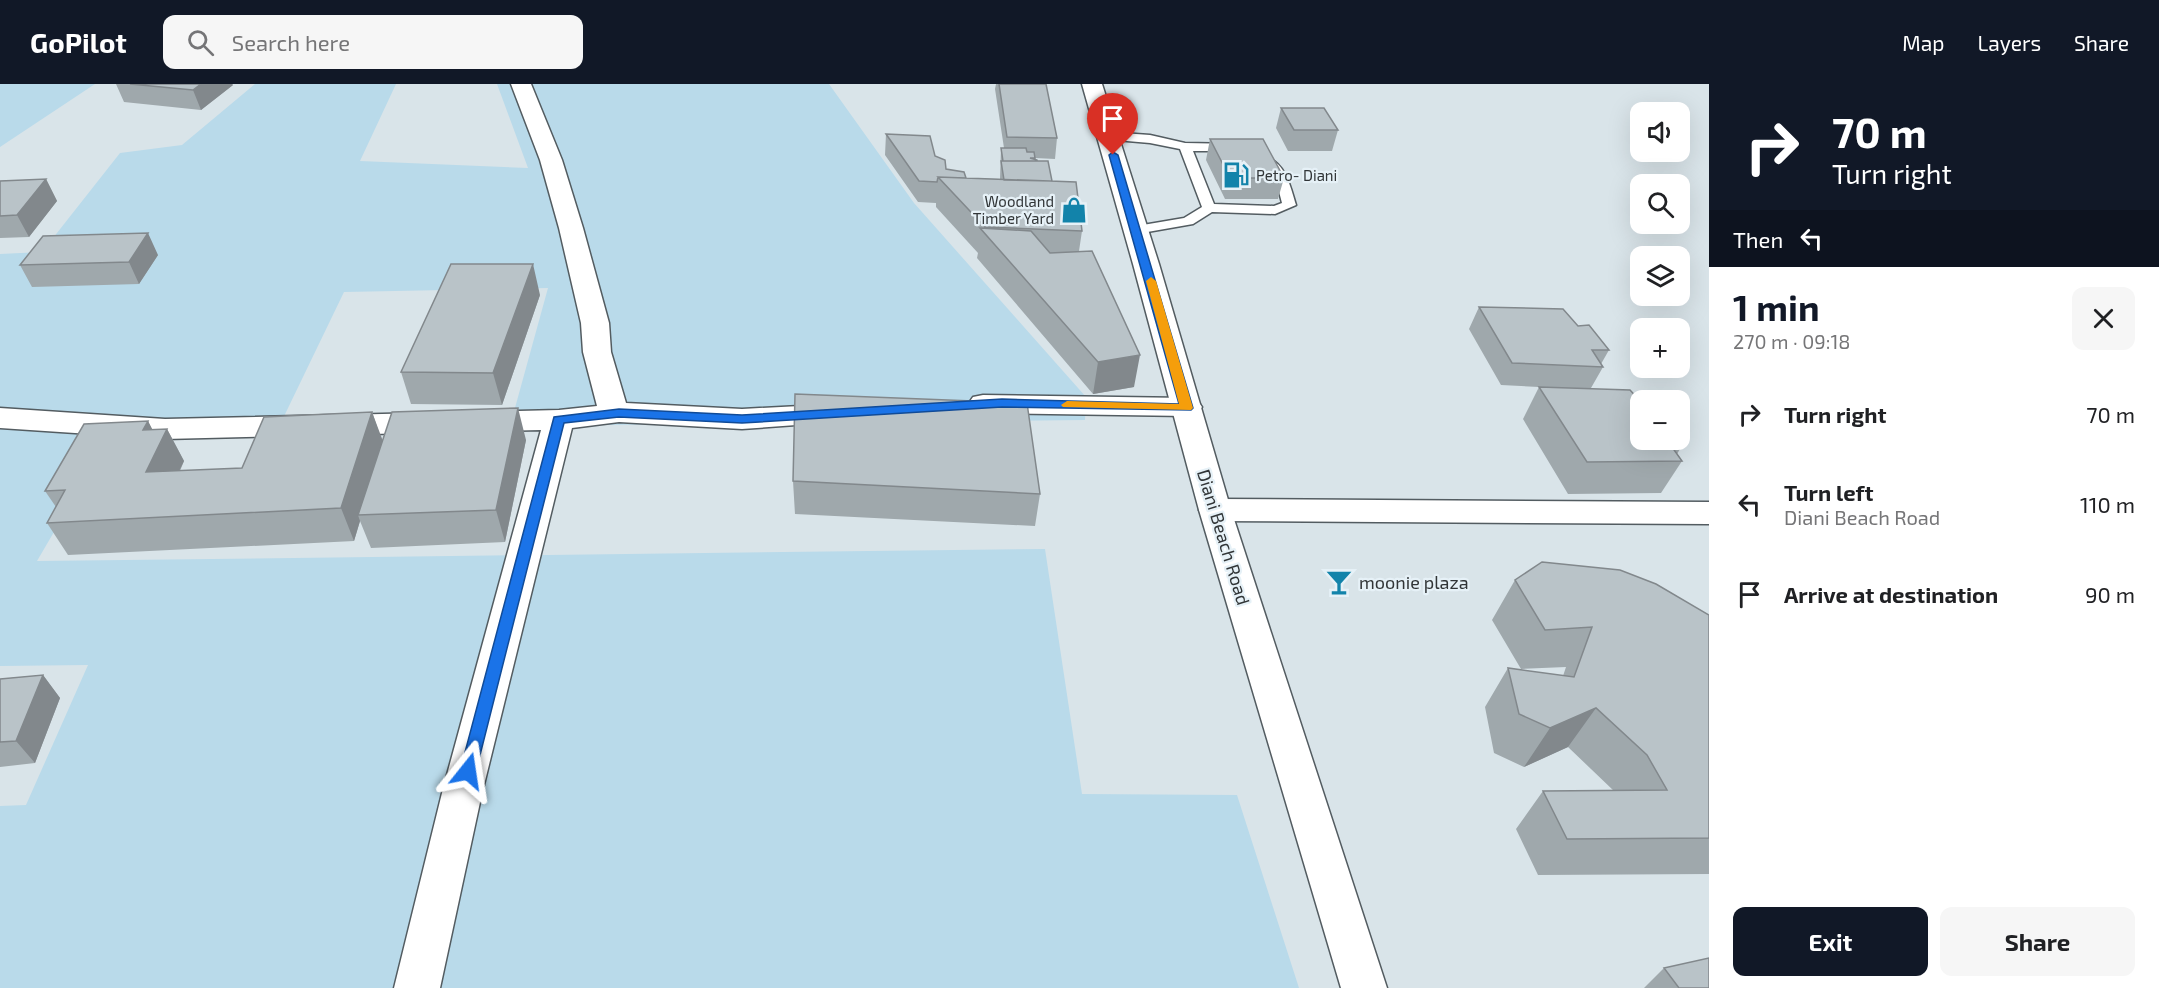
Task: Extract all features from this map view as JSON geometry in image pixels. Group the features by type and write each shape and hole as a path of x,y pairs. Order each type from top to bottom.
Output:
{"street":[{"path":"521,84 554,172 592,314 597,352 612,407 619,413"},
{"name":"Diani Beach Road","path":"1092,84 1215,510 1364,988"},
{"path":"955,406 1002,403 1187,408"},
{"path":"0,418 165,429 559,420 619,413 742,419 860,412"},
{"path":"417,988 465,782 559,420"},
{"path":"1215,510 1709,513"}],"lane":[{"path":"1107,136 1150,139 1185,147 1225,146 1243,150"},
{"path":"1185,147 1209,208"},
{"path":"1136,230 1188,221 1209,208 1275,210 1289,205 1282,179 1261,153"}],"shaded area":[{"path":"0,84 95,84 0,147"},
{"path":"255,84 396,84 360,161 528,168 497,84 829,84 914,203 1086,397 1085,420 510,426 548,288 344,292 275,435 109,438 37,561 1045,549 1082,794 1237,795 1299,988 0,988 0,806 26,805 88,665 0,666 0,254 42,252 120,153 182,145"}],"building":[{"path":"130,84 201,84 193,90"},
{"path":"999,84 1046,84 1057,138 1007,137"},
{"path":"1281,108 1324,108 1338,130 1294,130"},
{"path":"886,134 930,136 935,156 945,160 946,169 964,172 966,178 938,177 937,182 919,181"},
{"path":"1210,139 1263,139 1284,178 1230,178"},
{"path":"1001,148 1026,148 1027,152 1034,152 1035,158 1030,158 1037,161 1003,161"},
{"path":"1001,161 1048,161 1052,181 1004,180"},
{"path":"938,177 1076,182 1082,231 985,227"},
{"path":"46,179 17,215 0,216 0,181"},
{"path":"980,228 1031,231 1050,253 1092,251 1140,355 1098,362"},
{"path":"148,233 129,262 20,265 43,236"},
{"path":"451,264 533,264 493,373 401,372"},
{"path":"1479,307 1563,309 1578,326 1589,325 1609,350 1592,350 1603,367 1512,363"},
{"path":"1539,387 1630,390 1630,450 1674,450 1682,461 1587,462"},
{"path":"795,394 1027,403 1040,494 793,481"},
{"path":"518,408 496,510 358,515 392,412"},
{"path":"372,412 341,508 47,523 65,490 45,491 84,424 148,421 143,430 167,429 146,472 242,468 264,417"},
{"path":"1542,562 1620,570 1656,584 1709,615 1709,838 1567,839 1543,791 1667,790 1647,755 1596,708 1550,728 1519,714 1508,668 1574,677 1592,627 1545,630 1515,580"},
{"path":"43,675 16,741 0,742 0,679"},
{"path":"1709,958 1709,988 1679,988 1664,968"}],"slow traffic":[{"path":"1067,405 1187,408 1151,281"}],"place":[{"name":"Petro- Diani","path":"1236,175"},
{"name":"Woodland Timber Yard","path":"1074,210"},
{"name":"moonie plaza","path":"1339,582"}],"route":[{"path":"468,771 559,420 619,413 742,419 1002,403 1187,408 1113,155"}]}
